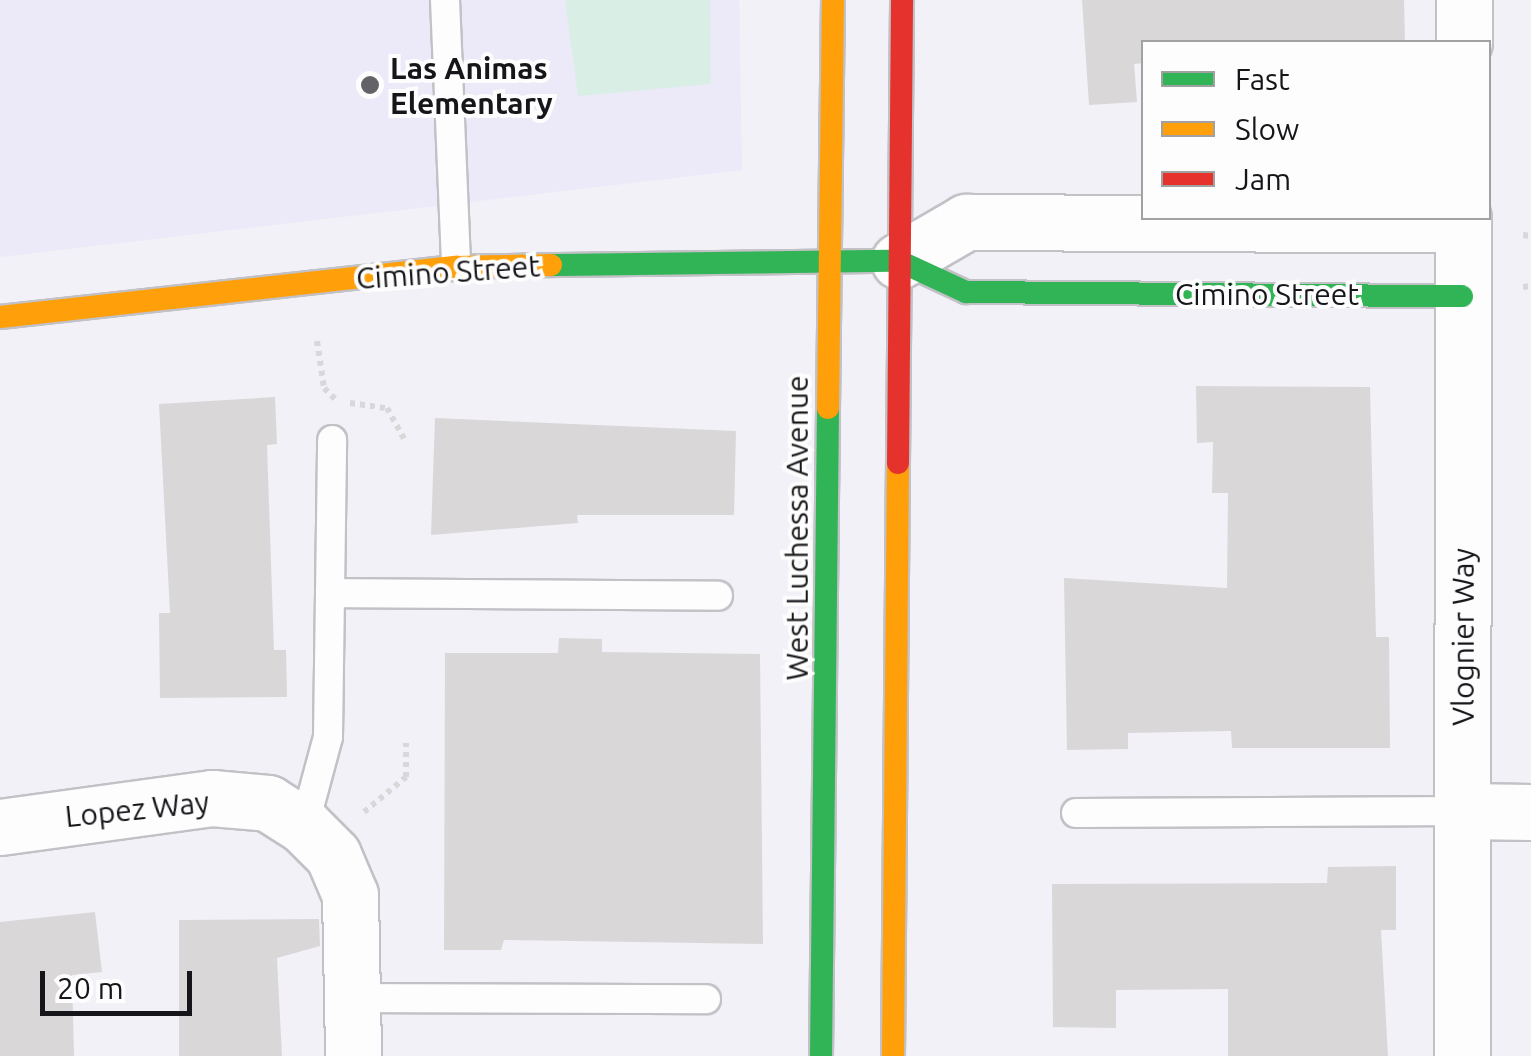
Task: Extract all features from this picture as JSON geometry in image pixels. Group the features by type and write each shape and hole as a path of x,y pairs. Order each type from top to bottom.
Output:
{"street":[{"name":"West Luchessa Avenue","path":"821,1056 832,0"},
{"path":"894,1056 902,0"},
{"path":"1464,0 1464,40"},
{"path":"898,261 966,222 1463,221"},
{"name":"Vlognier Way","path":"1462,1056 1463,221"},
{"name":"Cimino Street","path":"0,317 456,268 830,260 898,261 966,292 1462,296"},
{"name":"Lopez Way","path":"0,827 212,798 268,803 304,826 333,855 350,895 355,998"},
{"path":"1464,811 1531,812"},
{"path":"353,1056 355,998"}],"lane":[{"path":"445,0 456,268"},
{"path":"304,826 328,737 332,440"},
{"path":"330,592 718,596"},
{"path":"1076,813 1464,811"},
{"path":"355,998 706,999"}],"path":[{"path":"317,341 331,398 388,408 406,442"},
{"path":"360,816 406,777 406,743"}],"shaded area":[{"name":"Las Animas Elementary","path":"0,0 739,0 742,170 0,257"}],"green space":[{"path":"565,0 710,0 711,84 578,96"}],"building":[{"path":"1082,0 1404,0 1405,40 1141,40 1141,63 1134,64 1137,102 1089,105"},
{"path":"1196,386 1370,387 1376,637 1389,637 1390,748 1232,748 1231,731 1128,733 1128,749 1067,750 1064,578 1227,588 1228,493 1212,493 1213,442 1197,443"},
{"path":"275,397 277,444 267,445 274,650 286,650 287,697 160,698 159,613 170,613 159,404"},
{"path":"435,418 736,431 734,515 577,515 578,523 431,535"},
{"path":"559,638 602,639 602,652 760,654 763,944 504,940 501,950 444,950 445,653 558,653"},
{"path":"1396,866 1396,930 1381,930 1388,1056 1228,1056 1228,989 1116,990 1116,1028 1053,1027 1052,884 1327,883 1328,867"},
{"path":"95,912 102,972 72,975 74,1056 0,1056 0,922"},
{"path":"319,919 320,946 277,958 282,1056 179,1056 179,920"}],"traffic: fast":[{"path":"551,265 899,261 966,292 1462,296"},
{"path":"821,1056 828,408"}],"traffic: slow":[{"path":"828,408 833,0"},
{"path":"0,317 456,267 551,265"},
{"path":"893,1056 898,463"}],"traffic: jam":[{"path":"898,463 902,0"}],"place":[{"name":"Las Animas Elementary","path":"370,85"}]}
